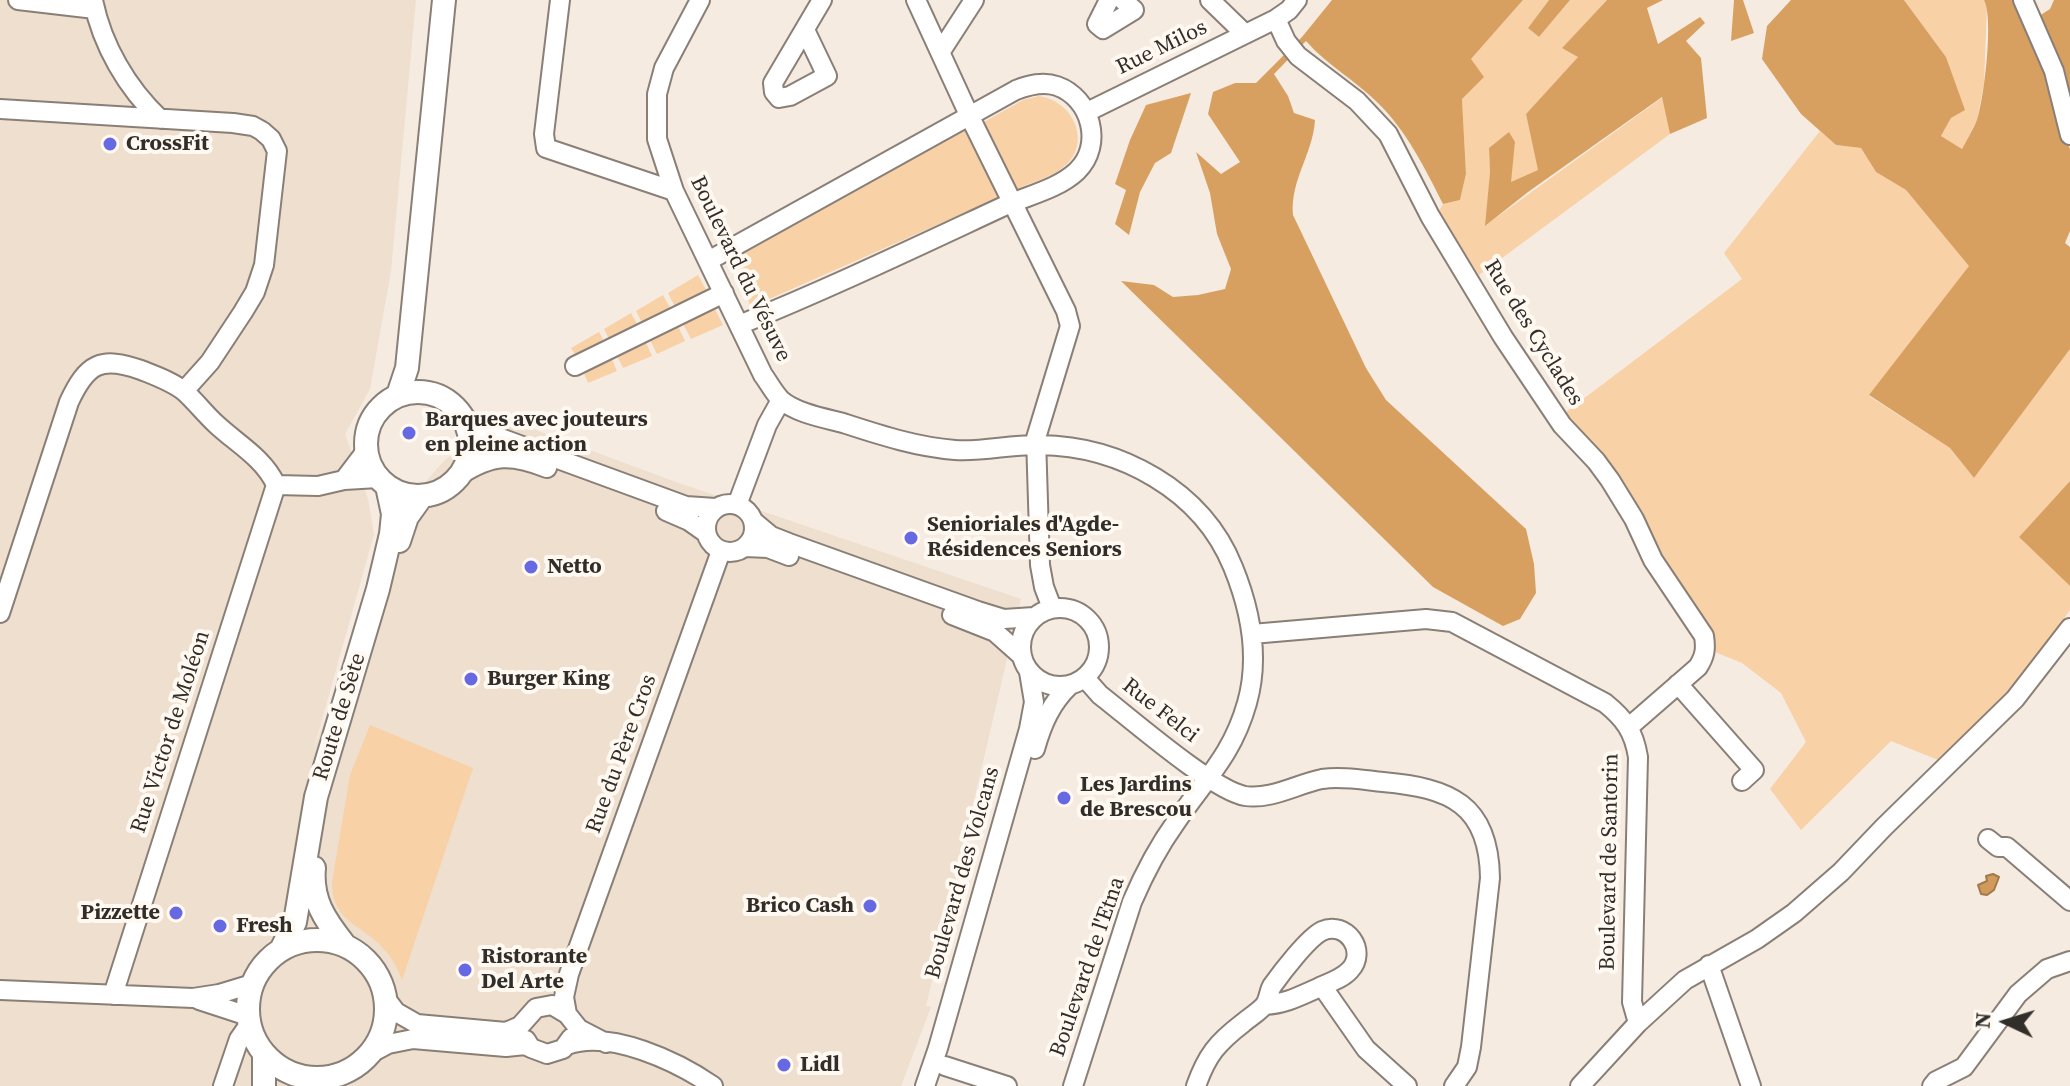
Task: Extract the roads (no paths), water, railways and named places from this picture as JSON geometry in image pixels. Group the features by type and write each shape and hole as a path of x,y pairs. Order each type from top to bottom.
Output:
{"main road":[{"path":"398,395 407,368 444,0"},
{"path":"410,326 418,366 436,394"},
{"path":"417,391 436,394 451,402 462,415 471,445 468,461 460,475 445,489 422,496 404,494 382,482 366,451 372,417 383,404 398,395 417,391"},
{"name":"Route de Sète","path":"282,948 295,922 316,797 378,589 391,534 393,514 382,482"},
{"name":"Route de Sète","path":"344,944 318,906 314,875 318,838 325,799 387,592 400,536 407,517 422,496"},
{"path":"323,939 344,944 372,966 386,999 386,1018 381,1037 371,1053 347,1071 314,1082 278,1067 264,1055 248,1021 252,984 259,969 282,948 302,940 323,939"},
{"path":"264,1055 264,1086"}],"street":[{"path":"18,0 94,4 121,75 160,119"},
{"path":"560,0 544,134 546,148 674,191"},
{"name":"Boulevard du Vésuve","path":"700,0 664,68 657,94 657,139 674,191 763,375 781,400"},
{"path":"805,30 822,0"},
{"path":"916,0 1066,311 1070,326 1038,426 1036,444 1040,565 1052,608"},
{"path":"941,51 974,0"},
{"path":"1109,0 1097,24 1103,29 1134,10 1123,0"},
{"path":"1210,0 1245,34"},
{"name":"Rue Milos","path":"1087,112 1276,19 1297,0"},
{"path":"2023,0 2054,71 2070,135"},
{"name":"Rue des Cyclades","path":"1276,19 1286,41 1298,56 1357,101 1388,134 1430,216 1503,337 1562,425 1610,480 1634,519 1653,560 1699,625 1706,647 1704,658 1678,684"},
{"path":"116,116 121,75"},
{"path":"708,261 1016,90 1035,83 1060,88 1074,95 1087,112 1092,132 1089,152 1078,170 1061,182 739,325"},
{"path":"0,109 253,126 267,135 277,151 264,265 255,292 210,362 184,391"},
{"path":"575,366 724,293"},
{"path":"0,613 69,402 77,384 101,364 115,361 157,376 184,391 270,471 276,485 318,486 344,480 382,482"},
{"path":"737,505 767,425 781,400 812,414 927,447 987,450 1036,444"},
{"path":"462,415 478,429 686,506 715,508 737,505 744,508 753,521 771,536 978,611 1004,619 1034,617 1052,608 1067,608 1081,613 1092,623 1099,637 1099,652 1094,666 1077,682 1055,686 1041,681 1011,644 995,632 768,548 745,547"},
{"name":"Boulevard de l'Etna","path":"1036,444 1075,447 1113,456 1149,473 1181,496 1208,525 1230,558 1245,595 1252,634 1253,667 1248,700 1238,731 1222,762 1160,846 1132,902 1073,1086"},
{"path":"344,480 366,451"},
{"path":"460,475 496,458 530,462 677,515 706,533"},
{"name":"Rue Victor de Moléon","path":"113,995 276,485"},
{"path":"715,508 707,519 706,533 708,541 721,551 734,553 745,547 753,536 753,521"},
{"name":"Rue du Père Cros","path":"569,1017 564,997 569,974 721,551"},
{"path":"1026,664 1021,641 1025,628 1034,617"},
{"name":"Boulevard de Santorin","path":"1252,634 1426,619 1452,622 1605,703 1629,727 1638,757 1632,1002 1638,1023"},
{"path":"1580,1086 1638,1023 1685,980 1757,939 1794,913 1841,872 2015,699 2070,628"},
{"name":"Boulevard des Volcans","path":"925,1086 1029,729 1034,702 1026,664"},
{"name":"Boulevard des Volcans","path":"938,1086 1040,733 1059,696 1077,682"},
{"name":"Rue Felci","path":"1077,682 1100,695 1231,792 1259,796 1331,778 1419,785 1443,792 1465,807 1481,827 1490,852 1490,878 1471,1047 1467,1067 1454,1086"},
{"path":"1629,727 1678,684 1754,770 1742,781"},
{"path":"1988,839 1998,847 2007,847 2070,901"},
{"path":"1196,1086 1210,1052 1265,1005 1282,1004 1344,975 1353,967 1357,956 1356,944 1349,934 1338,929 1325,929 1314,937 1270,988 1265,1005"},
{"path":"1932,1086 1964,1067 2018,994 2047,969 2070,961"},
{"path":"1709,965 1751,1086"},
{"name":"Rue du Père Cros","path":"543,1005 554,998 569,974"},
{"path":"0,990 193,998 252,984"},
{"path":"1322,986 1366,1049 1407,1086"},
{"path":"193,998 248,1021 223,1086"},
{"path":"386,999 396,1012 417,1024 506,1032 514,1030 536,1008 552,1005 579,1029 606,1043"},
{"path":"567,1045 573,1030 569,1017"},
{"path":"526,1018 524,1034 531,1048"},
{"path":"371,1053 388,1044 413,1039 506,1047 525,1045 547,1054 556,1053 576,1042 606,1043 662,1057 713,1086"},
{"path":"945,1066 1007,1086"}],"place":[{"name":"CrossFit","path":"110,144"},
{"name":"Barques avec jouteurs en pleine action","path":"409,433"},
{"name":"Senioriales d'Agde- Résidences Seniors","path":"911,538"},
{"name":"Netto","path":"531,567"},
{"name":"Burger King","path":"471,679"},
{"name":"Les Jardins de Brescou","path":"1064,798"},
{"name":"Brico Cash","path":"870,906"},
{"name":"Pizzette","path":"176,913"},
{"name":"Fresh","path":"220,926"},
{"name":"Ristorante Del Arte","path":"465,970"},
{"name":"Lidl","path":"784,1065"}]}
